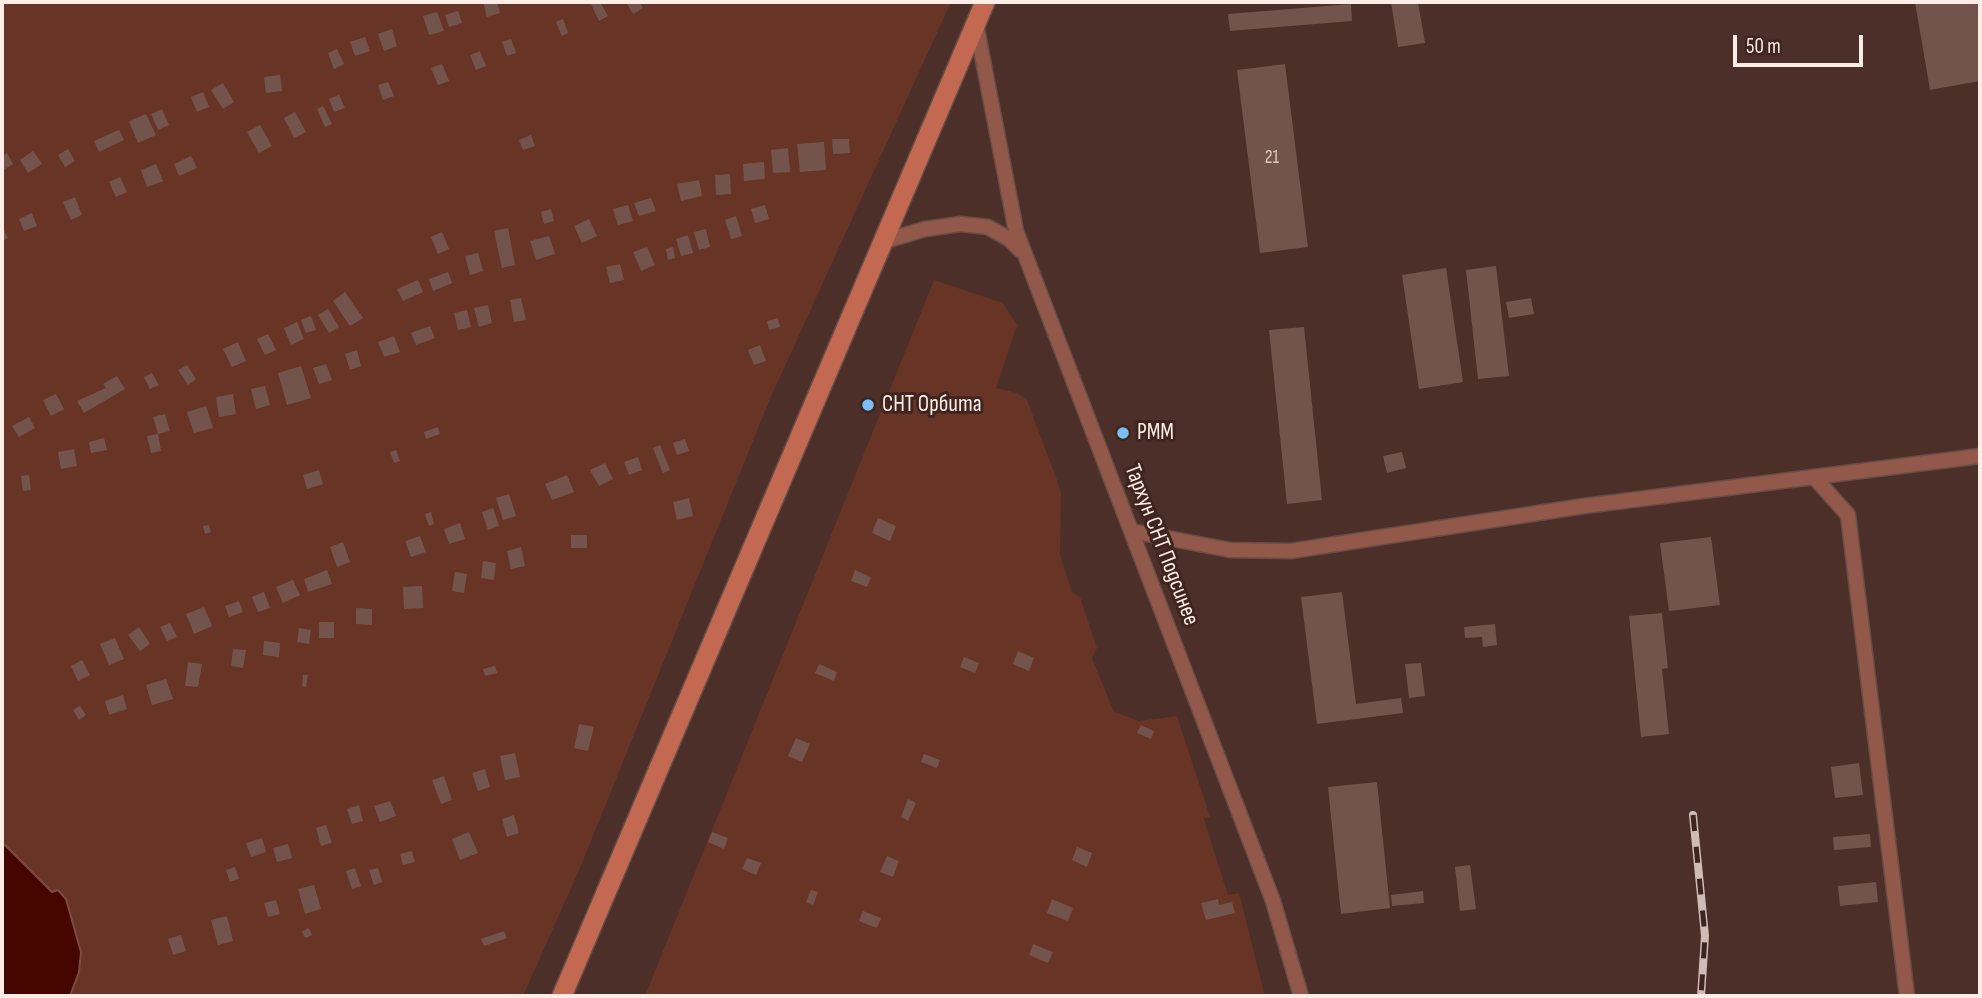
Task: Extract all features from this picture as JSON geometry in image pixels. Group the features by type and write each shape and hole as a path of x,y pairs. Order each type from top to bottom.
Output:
{"main road":[{"path":"562,996 985,2"}],"street":[{"name":"Тархун СНТ Подсинее","path":"975,24 1016,232 1273,901 1301,996"},
{"path":"885,241 925,229 961,224 988,227 1009,239 1025,256"},
{"path":"1131,531 1230,550 1291,551 1584,506 1980,456"},
{"path":"1814,477 1847,516 1907,996"}],"shaded area":[{"path":"2,2 951,2 770,399 580,868 523,996 2,996"},
{"path":"934,280 1003,303 1017,325 996,388 1017,393 1027,400 1057,480 1061,493 1060,555 1072,592 1080,597 1097,648 1092,658 1114,712 1139,721 1177,716 1210,817 1204,819 1228,895 1239,893 1265,996 645,996"},
{"path":"5,845 52,892 58,890 66,899 81,952 79,972 70,996 2,996 2,846"}],"building":[{"path":"483,2 497,2 500,13 487,17"},
{"path":"600,2 608,16 599,21 591,4"},
{"path":"626,2 639,2 643,8 633,14"},
{"path":"1391,2 1418,2 1425,43 1398,47"},
{"path":"1915,2 1980,2 1980,81 1930,90"},
{"path":"1351,4 1352,21 1230,31 1228,14"},
{"path":"458,11 462,23 449,27 445,15"},
{"path":"437,12 444,31 429,35 423,16"},
{"path":"563,19 568,33 562,36 556,22"},
{"path":"392,29 397,46 384,51 378,34"},
{"path":"365,37 370,51 355,56 350,42"},
{"path":"511,39 516,53 507,56 502,42"},
{"path":"337,49 344,64 334,69 328,53"},
{"path":"480,51 486,66 476,70 470,55"},
{"path":"442,64 449,81 438,85 431,68"},
{"path":"1285,64 1308,247 1260,253 1237,70"},
{"path":"280,75 282,91 266,93 264,77"},
{"path":"388,82 394,96 383,100 378,85"},
{"path":"223,83 234,102 223,109 211,90"},
{"path":"203,92 209,107 197,112 191,97"},
{"path":"339,95 345,108 334,112 329,99"},
{"path":"323,106 332,124 325,127 317,109"},
{"path":"162,109 169,125 158,130 151,114"},
{"path":"295,112 306,132 294,138 284,118"},
{"path":"146,114 156,135 138,143 129,121"},
{"path":"260,125 272,146 259,153 247,132"},
{"path":"119,130 124,140 99,152 94,141"},
{"path":"531,135 535,146 523,150 519,140"},
{"path":"832,139 849,139 850,153 833,154"},
{"path":"824,142 826,170 800,172 797,144"},
{"path":"788,148 790,172 773,173 771,150"},
{"path":"68,149 75,161 65,167 58,155"},
{"path":"33,151 42,164 28,173 20,160"},
{"path":"7,153 13,164 2,171 2,156"},
{"path":"191,156 197,168 179,176 174,164"},
{"path":"764,162 765,179 744,181 743,164"},
{"path":"156,164 163,181 147,187 141,170"},
{"path":"730,174 731,194 716,195 715,175"},
{"path":"120,177 127,192 116,197 109,182"},
{"path":"699,180 702,196 681,201 677,184"},
{"path":"75,197 82,215 71,220 63,202"},
{"path":"651,198 656,211 639,216 634,203"},
{"path":"628,205 633,221 618,225 613,209"},
{"path":"765,205 769,219 755,223 751,209"},
{"path":"551,209 554,221 544,224 541,212"},
{"path":"32,213 37,226 24,231 19,219"},
{"path":"736,216 742,236 731,239 725,220"},
{"path":"589,219 597,236 582,243 574,226"},
{"path":"2,226 8,238 2,241"},
{"path":"508,228 515,265 502,268 494,231"},
{"path":"706,229 710,247 699,250 694,232"},
{"path":"442,232 449,249 438,254 431,237"},
{"path":"688,235 693,253 681,256 676,239"},
{"path":"549,236 555,254 536,260 530,241"},
{"path":"647,247 655,265 641,271 633,252"},
{"path":"673,247 675,258 668,260 666,249"},
{"path":"478,253 483,271 470,275 465,256"},
{"path":"620,264 624,280 610,283 606,267"},
{"path":"1496,266 1509,376 1478,379 1466,270"},
{"path":"1446,268 1463,382 1419,389 1402,275"},
{"path":"448,272 452,283 433,291 429,279"},
{"path":"418,280 423,292 403,301 397,289"},
{"path":"345,292 363,318 350,326 333,301"},
{"path":"521,298 526,320 514,322 510,300"},
{"path":"1531,298 1534,314 1509,318 1506,302"},
{"path":"488,305 492,323 479,327 474,308"},
{"path":"328,309 339,327 329,333 318,315"},
{"path":"467,310 471,327 458,330 454,313"},
{"path":"311,316 316,330 306,333 301,320"},
{"path":"778,318 780,327 769,330 767,321"},
{"path":"297,322 304,339 291,345 284,328"},
{"path":"430,326 435,338 416,345 411,333"},
{"path":"1304,327 1322,500 1287,504 1269,330"},
{"path":"268,334 276,350 265,355 257,339"},
{"path":"394,336 400,352 384,357 378,342"},
{"path":"238,342 246,361 232,367 223,349"},
{"path":"760,345 766,361 754,365 748,350"},
{"path":"357,350 361,366 350,370 345,354"},
{"path":"326,364 332,380 319,384 313,368"},
{"path":"187,365 196,379 188,385 178,370"},
{"path":"301,366 311,398 287,405 278,373"},
{"path":"152,373 159,385 150,389 144,377"},
{"path":"117,376 125,389 84,413 77,401 106,388 103,384"},
{"path":"265,386 270,405 256,409 251,389"},
{"path":"56,394 64,409 51,416 43,400"},
{"path":"233,394 236,414 219,417 216,397"},
{"path":"206,406 213,428 194,433 187,412"},
{"path":"165,414 170,431 158,434 153,417"},
{"path":"29,417 35,428 19,437 12,426"},
{"path":"438,427 440,434 426,439 424,432"},
{"path":"158,434 161,451 151,453 147,436"},
{"path":"104,438 107,450 91,453 89,442"},
{"path":"685,439 689,451 677,455 673,443"},
{"path":"660,445 670,470 663,473 653,448"},
{"path":"74,449 77,466 61,469 58,452"},
{"path":"396,450 400,461 394,463 390,452"},
{"path":"1402,452 1406,468 1387,473 1383,456"},
{"path":"638,457 642,470 629,475 624,462"},
{"path":"605,463 613,479 599,486 590,470"},
{"path":"319,470 323,484 307,489 303,475"},
{"path":"29,475 31,490 23,491 21,476"},
{"path":"567,475 574,492 552,500 545,484"},
{"path":"509,494 516,516 503,520 496,498"},
{"path":"689,498 693,516 677,520 673,502"},
{"path":"493,508 499,526 488,530 482,512"},
{"path":"431,512 434,524 429,526 425,514"},
{"path":"878,518 896,526 890,541 872,533"},
{"path":"460,523 465,539 449,544 444,529"},
{"path":"209,525 211,532 205,534 203,526"},
{"path":"571,535 587,535 587,548 571,548"},
{"path":"420,536 426,552 411,557 405,541"},
{"path":"1711,537 1720,605 1669,611 1660,543"},
{"path":"343,542 350,562 337,567 330,547"},
{"path":"521,547 525,566 511,569 507,551"},
{"path":"483,561 496,563 494,580 481,578"},
{"path":"327,570 332,584 308,592 304,579"},
{"path":"855,570 871,577 867,587 851,581"},
{"path":"455,572 467,574 464,593 452,591"},
{"path":"293,580 300,595 283,603 276,587"},
{"path":"422,586 423,608 404,609 403,587"},
{"path":"264,592 270,608 258,612 252,597"},
{"path":"1342,592 1356,704 1401,698 1403,713 1317,724 1301,597"},
{"path":"239,601 243,612 229,617 225,606"},
{"path":"204,607 212,626 194,634 186,614"},
{"path":"356,608 372,609 372,625 356,624"},
{"path":"1662,613 1668,668 1662,669 1669,734 1641,737 1629,616"},
{"path":"319,622 334,622 334,638 319,638"},
{"path":"170,623 177,637 167,641 160,627"},
{"path":"1495,624 1497,645 1483,647 1482,637 1465,638 1464,627"},
{"path":"139,627 150,644 140,651 128,635"},
{"path":"299,628 311,630 309,644 297,642"},
{"path":"115,638 124,659 109,665 100,644"},
{"path":"264,641 280,643 279,657 263,655"},
{"path":"233,649 246,650 243,668 231,666"},
{"path":"1018,651 1034,658 1029,671 1013,664"},
{"path":"964,657 979,663 975,673 960,667"},
{"path":"82,660 90,675 78,681 71,666"},
{"path":"188,662 202,664 198,687 185,686"},
{"path":"1421,663 1425,696 1409,698 1405,664"},
{"path":"819,664 837,672 834,681 815,673"},
{"path":"495,666 497,673 485,676 483,669"},
{"path":"303,675 308,675 306,687 302,686"},
{"path":"166,679 173,699 152,705 146,685"},
{"path":"123,695 127,709 109,715 105,701"},
{"path":"80,706 86,715 79,720 73,710"},
{"path":"579,724 594,727 588,751 574,748"},
{"path":"1141,725 1154,731 1151,739 1137,733"},
{"path":"796,738 810,744 802,762 788,756"},
{"path":"515,753 520,777 505,780 500,756"},
{"path":"924,754 940,760 937,768 921,762"},
{"path":"1859,763 1863,795 1835,798 1831,767"},
{"path":"485,769 490,787 478,791 472,773"},
{"path":"444,776 452,800 441,804 432,780"},
{"path":"1377,782 1390,908 1341,914 1328,787"},
{"path":"908,799 916,803 908,821 901,817"},
{"path":"390,801 396,816 380,822 374,806"},
{"path":"359,805 363,821 352,824 347,809"},
{"path":"514,815 519,833 507,837 502,819"},
{"path":"326,825 332,843 321,846 316,828"},
{"path":"469,832 478,853 460,860 452,839"},
{"path":"712,832 728,838 724,849 708,842"},
{"path":"1870,834 1871,847 1834,850 1833,837"},
{"path":"262,838 266,852 251,857 246,843"},
{"path":"288,844 292,858 277,862 273,848"},
{"path":"1077,847 1092,853 1087,867 1072,860"},
{"path":"412,851 415,862 403,865 400,854"},
{"path":"887,856 899,861 893,877 880,872"},
{"path":"747,858 761,863 756,875 742,869"},
{"path":"1470,865 1476,909 1460,911 1455,867"},
{"path":"235,867 239,879 230,882 226,870"},
{"path":"355,868 361,886 352,889 346,871"},
{"path":"378,868 382,882 374,885 369,870"},
{"path":"1876,882 1878,902 1840,906 1838,886"},
{"path":"314,885 321,909 305,914 298,889"},
{"path":"811,890 818,892 813,905 806,902"},
{"path":"1423,891 1424,903 1392,906 1391,895"},
{"path":"1052,899 1073,908 1068,921 1047,913"},
{"path":"1218,899 1219,905 1232,902 1235,913 1206,920 1201,903"},
{"path":"276,900 280,914 268,917 264,903"},
{"path":"863,911 881,918 877,928 859,921"},
{"path":"227,916 233,941 218,945 211,920"},
{"path":"309,928 312,935 305,938 302,931"},
{"path":"504,931 507,938 484,946 481,939"},
{"path":"181,935 186,951 173,955 168,939"},
{"path":"1033,944 1053,952 1048,963 1029,955"}],"railway":[{"path":"1693,815 1705,936 1701,996"}],"place":[{"name":"СНТ Орбита","path":"868,405"},
{"name":"РММ","path":"1123,433"}]}
